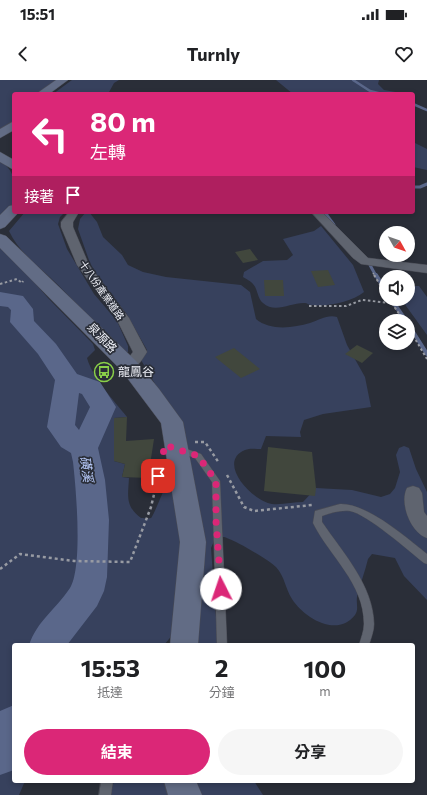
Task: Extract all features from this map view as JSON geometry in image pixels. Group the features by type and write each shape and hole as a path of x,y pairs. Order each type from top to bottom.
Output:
{"street":[{"path":"45,92 63,80"},
{"path":"0,134 12,126"},
{"path":"0,156 12,165"},
{"path":"0,224 12,211"},
{"name":"十八份產業道路","path":"73,214 67,222 67,227 83,265 122,318 140,352 129,366"},
{"path":"318,214 357,255 365,261 427,269"},
{"name":"泉源路","path":"0,239 80,316 129,366 172,422 193,542 181,640"},
{"path":"413,493 415,513 427,531"},
{"path":"181,783 185,795"}],"lane":[{"path":"176,448 198,456 216,481 222,643"},
{"path":"364,643 369,624 364,596 350,571 317,523 318,514 340,508 354,509 371,519 427,560"},
{"path":"105,795 107,783"}],"path":[{"path":"365,261 379,283"},
{"path":"309,306 346,306 362,300 379,302"},
{"path":"415,339 427,359"},
{"path":"176,448 194,442 205,442 222,468"},
{"path":"0,569 20,554 74,561 130,562 150,507 160,468"},
{"path":"226,474 244,507 254,511 315,504"}],"shaded area":[{"path":"0,80 58,80 41,92 12,92 12,123 0,131"},
{"path":"72,80 119,80 114,83 109,92 56,92"},
{"path":"276,80 379,80 378,84 384,90 396,92 291,92"},
{"path":"415,143 427,149 427,170 415,167"},
{"path":"0,160 10,170 12,175 12,206 0,219"},
{"path":"23,214 63,214 60,217 58,224 67,249 94,294 117,321 128,346 128,352 122,352 66,293 24,253 13,239 9,231"},
{"path":"84,214 91,214 97,222 103,237 122,255 128,265 143,272 166,277 241,285 250,292 256,319 262,323 275,327 289,327 310,323 327,317 337,317 347,345 365,377 371,407 323,414 304,420 300,432 301,437 266,436 261,449 247,449 237,456 234,463 236,472 247,489 255,496 272,504 303,502 316,488 352,490 381,497 390,494 395,488 400,472 396,455 399,448 404,446 409,448 416,469 427,492 427,600 404,576 395,558 372,554 368,559 358,592 357,611 355,615 348,622 339,625 321,623 304,613 297,606 292,599 281,575 273,564 242,545 222,537 214,541 211,548 218,643 192,643 185,435 141,360 147,350 126,313 102,283 90,263 78,229 80,219"},
{"path":"321,226 353,265 364,292 353,299 324,305 300,303 273,308 263,303 255,286 243,277 244,272 263,261 287,260 293,255 283,239 314,231"},
{"path":"0,243 48,298 93,344 95,350 87,358 90,366 104,389 127,417 114,418 114,461 125,464 122,477 129,478 128,490 132,509 141,518 151,518 166,486 171,485 176,489 183,535 174,633 166,643 12,643 12,783 24,783 19,795 0,795"},
{"path":"415,286 419,286 427,297 427,335 415,318 415,314 412,314 406,306 415,306"},
{"path":"113,783 174,783 178,795 110,795"},
{"path":"195,783 255,783 263,795 201,795"}],"building":[{"path":"250,249 258,260 243,263 235,252"},
{"path":"328,270 335,285 318,287 311,271"},
{"path":"264,280 283,280 284,296 265,296"},
{"path":"357,345 373,353 362,363 345,354"},
{"path":"234,348 260,369 241,378 215,357"},
{"path":"127,417 126,441 154,439 148,478 122,477 125,464 114,461 114,418"},
{"path":"268,447 312,452 316,488 315,496 264,491"}],"waterway":[{"path":"353,80 374,92"},
{"path":"415,105 427,110"},
{"path":"415,187 420,187 427,184"},
{"path":"326,214 334,225"},
{"path":"370,265 376,276"},
{"path":"376,275 379,280"},
{"name":"磺溪","path":"0,299 15,301 22,309 22,322 47,349 68,380"},
{"path":"396,306 401,314"},
{"path":"415,335 427,354"},
{"path":"68,380 91,388 103,407 84,448"},
{"name":"磺溪","path":"68,380 61,427 71,440 84,448"},
{"name":"磺溪","path":"48,643 49,639 85,595 90,577 93,520 90,480 84,448"},
{"name":"磺溪","path":"0,755 12,729"}],"place":[{"name":"龍鳳谷","path":"104,372"}],"route":[{"path":"158,476 165,445 198,456 216,481 216,521 221,589"}]}
